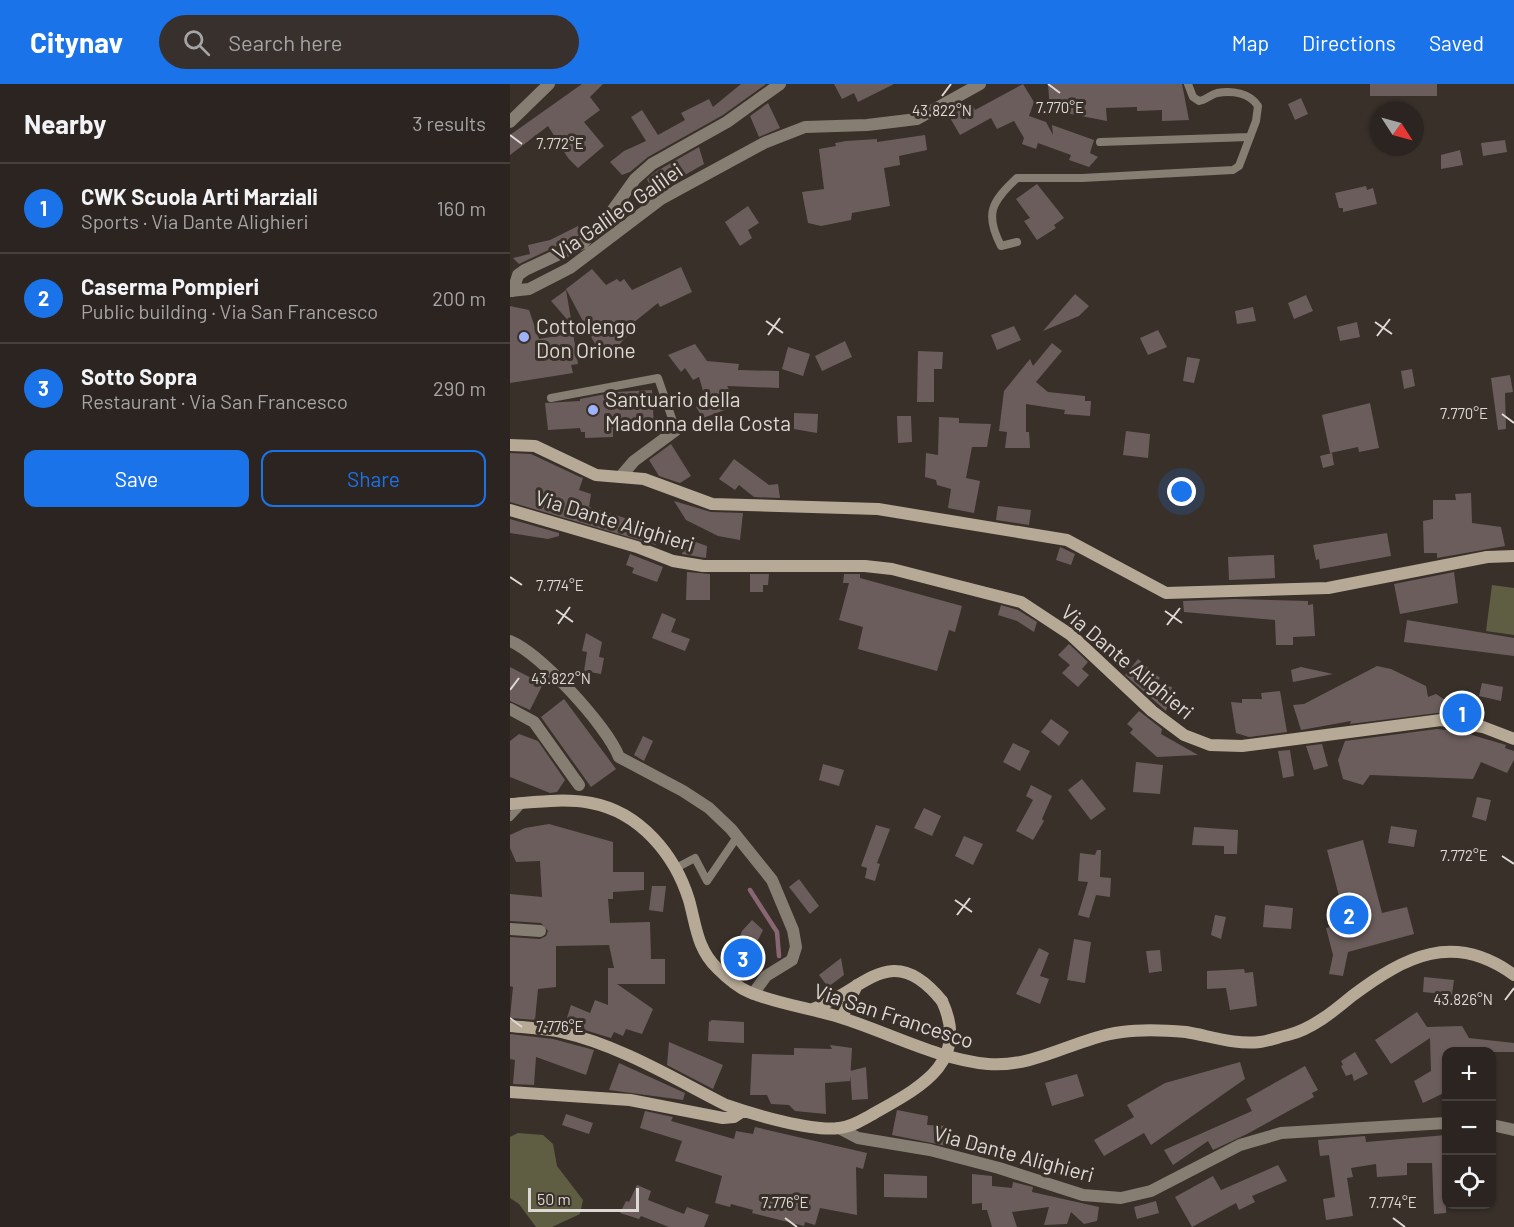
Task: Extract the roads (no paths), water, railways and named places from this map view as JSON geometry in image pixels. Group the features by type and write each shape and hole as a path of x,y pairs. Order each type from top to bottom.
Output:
{"street":[{"path":"510,122 549,84"},
{"path":"511,290 518,276 525,270 583,243 607,218 635,179 652,164 727,122 780,84"},
{"name":"Via Galileo Galilei","path":"511,290 529,289 570,268 661,200 764,143 805,127 867,125 916,119 980,84"},
{"path":"622,475 634,461 676,430"},
{"path":"510,445 535,446 596,475 622,475 644,479 712,504 878,509 1067,540 1166,593 1328,588 1487,556 1514,556"},
{"name":"Via Dante Alighieri","path":"510,510 637,547 672,561 703,566 865,566 892,569 1020,602 1071,635 1152,711 1184,735 1210,745 1242,746 1441,720 1491,729 1514,739"},
{"path":"510,641 548,669 582,705 614,742 619,757 694,797 722,819 772,880 796,941 792,960 766,976 753,994"},
{"path":"510,709 534,722 579,785"},
{"name":"Via San Francesco","path":"510,804 590,802 607,807 637,824 652,836 676,868 684,885 702,948 710,962 729,980 753,994 842,1017 954,1058 1006,1064 1038,1059 1089,1039 1119,1032 1159,1030 1222,1040 1259,1042 1293,1034 1330,1014 1390,970 1427,953 1453,951 1475,955 1499,964 1514,975"},
{"path":"510,929 540,931"},
{"path":"813,1009 832,1002 859,982 879,973 904,973 921,981 942,1001 951,1028 950,1044 944,1060 924,1084 873,1114 839,1128"},
{"path":"842,1017 859,982"},
{"path":"510,1026 560,1031 618,1051 726,1105 743,1111"},
{"path":"510,1092 630,1100 723,1118 734,1117 743,1111"},
{"name":"Via Dante Alighieri","path":"743,1111 820,1128 839,1128 858,1138 941,1153 999,1168 1083,1195 1121,1198 1151,1191 1240,1145 1281,1133 1442,1123"},
{"path":"1496,1126 1514,1130"}],"lane":[{"path":"1017,242 1001,246 994,232 991,218 992,206 1017,178 1082,178 1233,170 1239,166 1258,106 1253,98 1246,94 1217,93 1199,101 1193,97 1188,84"},
{"path":"1100,142 1250,137"},
{"path":"551,398 658,378 676,430"},
{"path":"510,817 524,803"},
{"path":"676,868 695,858 707,881 737,837"}],"waterway":[{"path":"750,890 777,932 779,956"}],"place":[{"name":"Cottolengo Don Orione","path":"524,337"},
{"name":"Santuario della Madonna della Costa","path":"593,410"},
{"name":"CWK Scuola Arti Marziali","path":"1462,713"},
{"name":"Caserma Pompieri","path":"1349,915"},
{"name":"Sotto Sopra","path":"743,958"}]}
